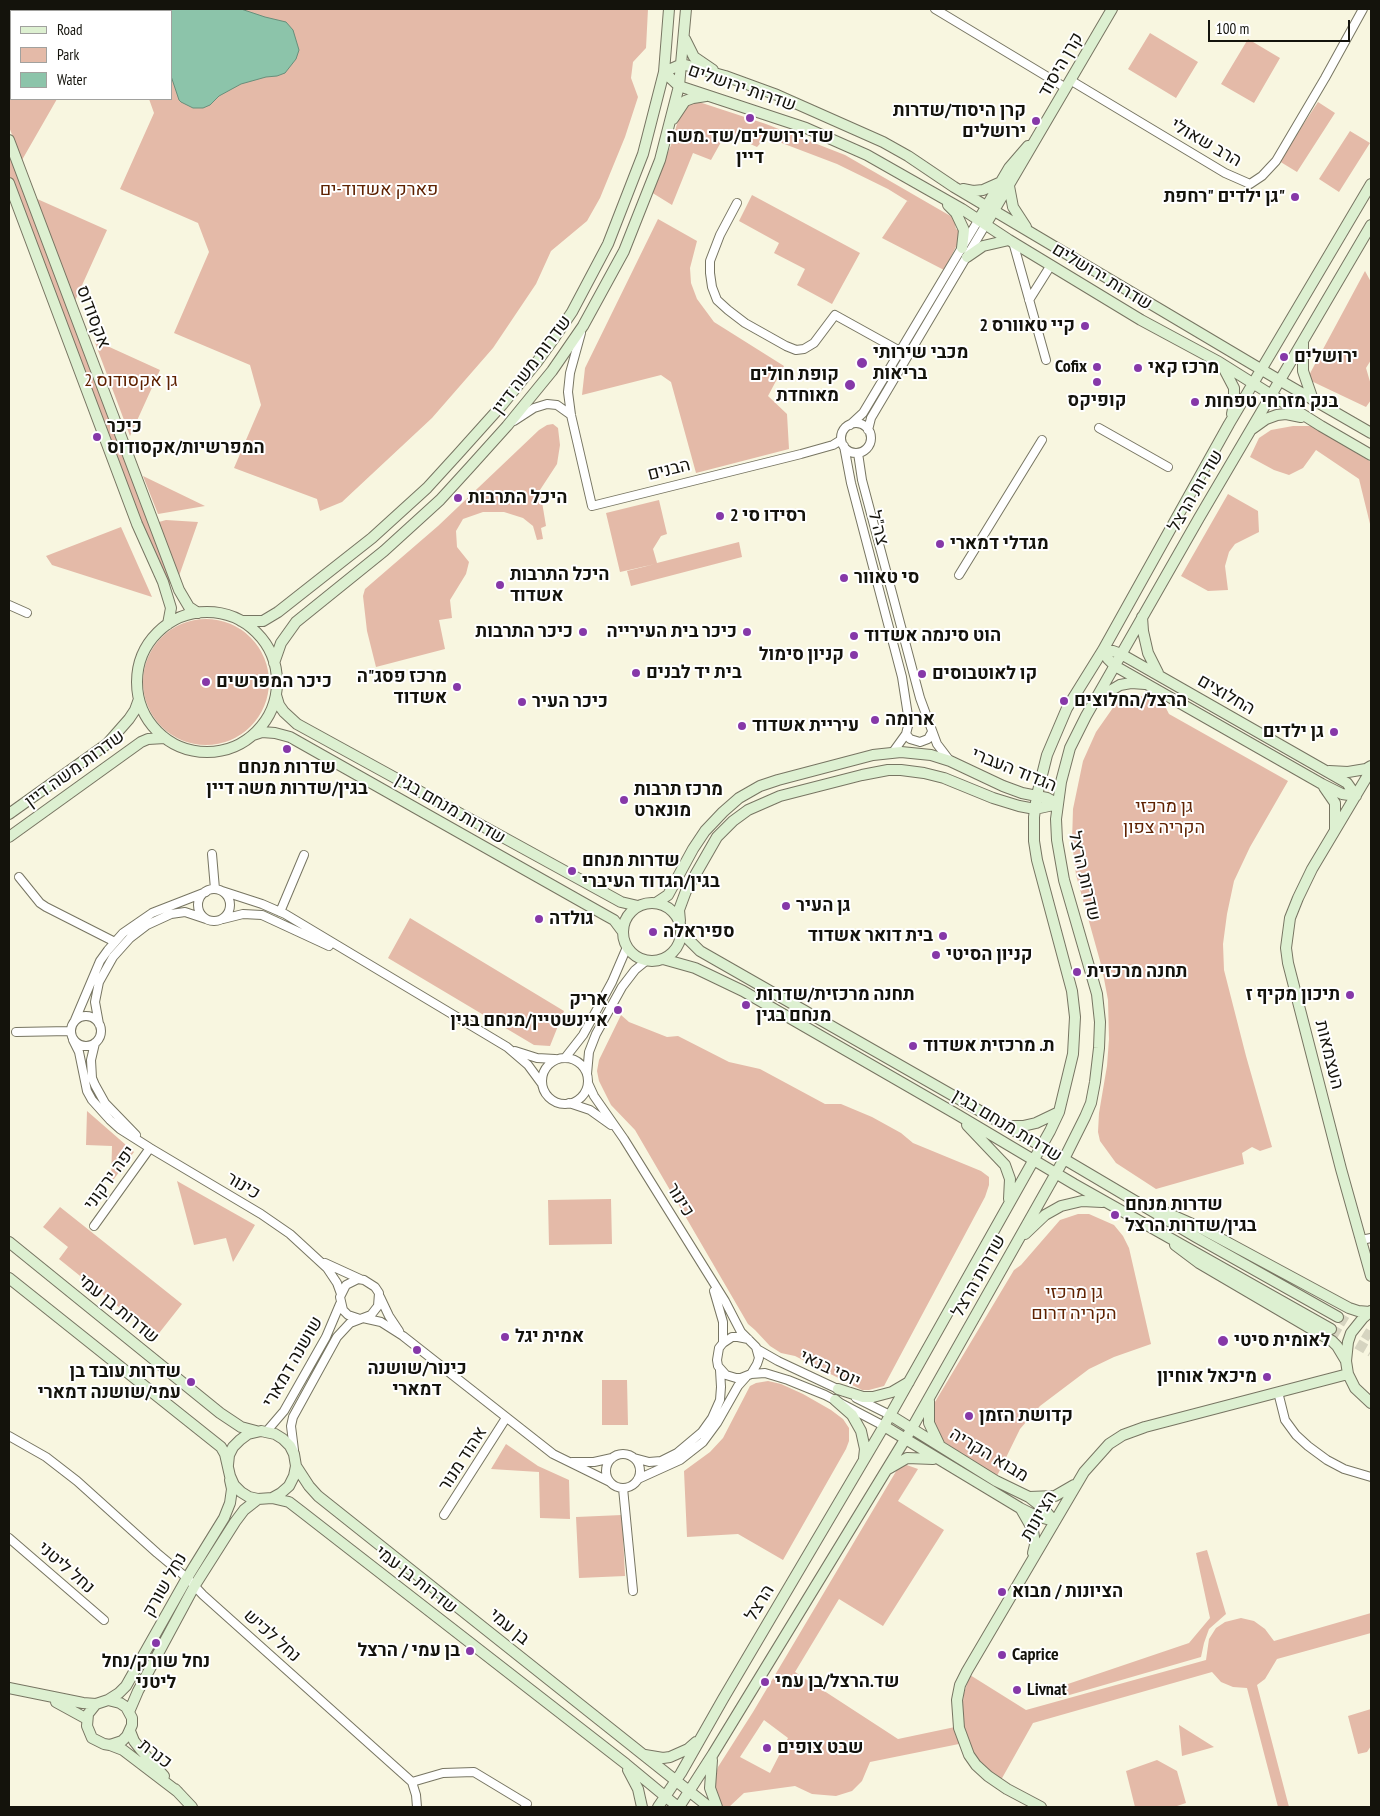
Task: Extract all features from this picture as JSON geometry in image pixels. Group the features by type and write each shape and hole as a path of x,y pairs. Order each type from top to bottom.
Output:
{"main road":[{"name":"שדרות משה דיין","path":"242,622 262,620 278,612 372,538 427,488 502,405 537,362 572,312 608,244 643,154 664,72 669,9"},
{"name":"שדרות משה דיין","path":"274,663 281,643 296,622 384,551 440,500 507,426 552,371 583,326 624,251 660,160 679,86 686,9"},
{"name":"קרן היסוד","path":"982,222 1005,184 1038,137 1112,9"},
{"path":"684,38 694,57 725,76"},
{"name":"שדרות ירושלים","path":"1313,400 954,187 908,156 853,128 777,95 725,76 682,64 664,72 679,86 798,125 867,155 982,222 1141,320 1219,362 1320,426 1371,455"},
{"path":"669,126 686,101 703,96 716,97"},
{"name":"אקסודוס","path":"9,140 179,590 190,607 198,613"},
{"name":"אקסודוס","path":"9,183 137,524 163,582 171,608 168,624"},
{"path":"954,187 973,191 1005,184 1013,207 1028,230"},
{"name":"שדרות הרצל","path":"890,1415 1059,1112 1073,1054 1076,1028 1074,1006 1037,860 1034,841 1037,795 1047,755 1056,730 1067,708 1104,650 1229,424 1371,184"},
{"path":"940,197 956,213 961,222 964,230 964,253 983,246 1011,241"},
{"name":"שדרות הרצל","path":"887,1469 1064,1159 1080,1130 1091,1103 1100,1048 1098,1001 1095,984 1059,857 1056,828 1062,776 1070,748 1078,729 1142,616 1371,225"},
{"path":"1303,340 1303,371 1313,400 1371,433"},
{"path":"1219,362 1229,376 1234,388 1234,404 1229,424"},
{"path":"1249,431 1266,419 1286,414 1298,415 1320,426"},
{"path":"198,613 228,616 242,622 256,632 267,646 274,663 277,678 276,695 264,723 242,743 229,748 203,752 183,747 165,738 149,720 139,699 137,685 142,657 148,644 168,624 182,617 198,613"},
{"path":"1142,616 1148,653 1160,676"},
{"name":"החלוצים","path":"1104,650 1113,650 1121,654 1347,783 1356,796 1342,794 1322,784 1115,666 1108,659 1104,650"},
{"path":"1095,700 1120,685 1131,683 1149,684"},
{"name":"שדרות מנחם בגין","path":"276,695 279,705 284,712 298,724 615,899 638,906"},
{"name":"שדרות משה דיין","path":"9,814 107,744 135,710 139,699"},
{"name":"שדרות מנחם בגין","path":"253,735 262,732 290,737 614,920 623,932"},
{"name":"שדרות משה דיין","path":"9,837 142,742 148,739 165,738"},
{"name":"הגדוד העברי","path":"656,903 668,895 705,831 732,804 745,795 760,786 787,777 873,755 893,752 931,755 950,761 1003,786 1047,798 1058,804"},
{"path":"1326,771 1348,772 1366,769 1371,766"},
{"name":"הגדוד העברי","path":"680,921 679,910 686,891 717,837 733,820 748,810 780,796 862,775 888,770 901,770 929,774 1019,806 1035,809 1058,804"},
{"name":"העצמאות","path":"1371,770 1312,869 1298,898 1290,918 1286,948 1288,962 1366,1239 1371,1276"},
{"path":"1322,784 1335,804 1334,833"},
{"path":"656,903 670,909 680,921 682,934 676,949 663,959 646,961 635,956 627,946 623,932 627,917 638,906 656,903"},
{"name":"שדרות מנחם בגין","path":"682,934 700,952 1338,1317"},
{"name":"שדרות מנחם בגין","path":"663,959 694,968 743,991 1055,1173 1332,1329"},
{"path":"1002,1125 1029,1125 1041,1122 1059,1112"},
{"path":"958,1115 1005,1165 1011,1187 1008,1204"},
{"path":"1136,1201 1172,1214 1197,1226 1349,1308 1371,1312"},
{"path":"1016,1244 1045,1215 1060,1206 1082,1202 1106,1202"},
{"path":"1157,1230 1199,1264 1332,1341 1346,1361"},
{"name":"שדרות בן עמי","path":"9,1242 220,1414 241,1427 275,1434 284,1439 294,1454"},
{"path":"9,1278 220,1447 225,1454 234,1485 241,1492 258,1499"},
{"path":"1371,1312 1356,1325 1351,1333 1346,1361 1348,1374 1355,1388 1371,1403"},
{"name":"הציונות","path":"1041,1807 1008,1789 988,1776 976,1765 963,1742 959,1728 957,1700 964,1676 1077,1483 1095,1458 1109,1444 1122,1435 1145,1427 1348,1374"},
{"path":"838,1388 863,1397 873,1397 892,1392 909,1382"},
{"path":"929,1398 929,1423 940,1445"},
{"path":"835,1400 852,1415 861,1431 865,1449 864,1460"},
{"name":"הרצל","path":"658,1807 676,1782 890,1415"},
{"name":"מבוא הקריה","path":"890,1415 996,1481 1028,1497 1043,1508 1054,1521"},
{"name":"מבוא הקריה","path":"884,1426 939,1461 1020,1508 1036,1516 1054,1521"},
{"path":"228,1465 229,1455 240,1440 248,1434 261,1432"},
{"path":"272,1498 289,1486 294,1476 296,1466 294,1454"},
{"path":"678,1807 713,1754 887,1469 907,1458 928,1458 939,1461"},
{"name":"בן עמי","path":"296,1466 318,1496 709,1807"},
{"name":"נחל שורק","path":"130,1712 138,1690 224,1518 230,1503 232,1489 230,1476"},
{"path":"1028,1497 1055,1496 1077,1483"},
{"name":"שדרות בן עמי","path":"258,1499 272,1498 289,1502 626,1764 678,1807"},
{"name":"נחל שורק","path":"108,1700 120,1693 126,1686 191,1582 244,1510 258,1499"},
{"path":"1020,1508 1033,1530 1035,1545 1032,1561"},
{"path":"9,1688 83,1704 96,1704 108,1700 120,1703 130,1712"},
{"path":"46,1697 86,1720 91,1708 96,1704"},
{"name":"כנרת","path":"110,1745 122,1741 130,1731 132,1725 130,1712"},
{"name":"כנרת","path":"86,1720 92,1738 123,1750 178,1792"},
{"name":"כנרת","path":"130,1731 141,1750 192,1807"},
{"path":"642,1754 662,1758 670,1757 688,1749 702,1735"},
{"path":"713,1754 710,1769 710,1788 717,1807"},
{"path":"626,1764 638,1789 642,1807"}],"street":[{"path":"935,9 1068,84"},
{"name":"הרב שאולי","path":"1068,84 1225,173 1250,184 1262,176 1276,161 1363,9"},
{"path":"736,203 720,235 710,261 712,287 717,300 728,310 745,323 796,350 804,349 814,343 835,315 900,351"},
{"path":"868,430 871,418 982,222"},
{"path":"1011,241 1046,360"},
{"path":"850,425 862,425 868,430 871,438 868,446 858,453 850,451 843,443 844,430 863,413 900,351 964,253"},
{"path":"1029,300 1050,265"},
{"name":"הבנים","path":"583,326 568,382 571,415 592,506 843,443"},
{"path":"507,426 534,408 547,404 557,405 571,415"},
{"path":"1099,428 1168,467"},
{"path":"959,574 1042,440"},
{"name":"צה\"ל","path":"843,443 851,483 902,677 909,722 906,734"},
{"name":"צה\"ל","path":"858,453 860,473 870,514 909,659 932,732 937,744 950,761"},
{"path":"9,605 27,613"},
{"path":"893,752 906,734 910,739 920,742 928,739 932,732"},
{"path":"212,854 219,890 228,896 230,906 227,915 223,919"},
{"path":"280,912 304,855"},
{"path":"19,877 40,903 115,942"},
{"path":"365,964 272,918 243,914 213,921 185,912 171,914 147,925 130,938 113,957 99,982 95,1002 101,1034 95,1043 86,1046 76,1044 70,1031 100,961 123,933 152,913 206,892 219,890 280,912 506,1048 528,1066 542,1084 546,1095 559,1104 569,1103 581,1098 585,1092 588,1080 589,1052 596,1034 627,980 646,961"},
{"path":"206,892 198,903 200,913 206,919"},
{"path":"542,1084 543,1073 546,1067 561,1058 583,1035 612,982 627,946"},
{"path":"76,1020 86,1016 96,1020 99,1024"},
{"path":"16,1032 70,1031"},
{"name":"כינור","path":"73,1040 79,1052 87,1091 92,1100 110,1120 149,1148 268,1218 290,1234 317,1258 332,1276 341,1294"},
{"name":"כינור","path":"95,1043 91,1068 92,1078 99,1094 116,1116 149,1148"},
{"path":"506,1048 537,1058 561,1058 579,1063 588,1080"},
{"name":"כינור","path":"588,1080 594,1096 624,1140 710,1277 741,1332 748,1340"},
{"name":"כינור","path":"569,1103 598,1114 624,1140"},
{"name":"יפה ירקוני","path":"94,1226 149,1148"},
{"name":"כינור","path":"317,1258 336,1269 362,1279"},
{"name":"כינור","path":"710,1277 722,1316 723,1343"},
{"path":"403,1336 389,1316 378,1293 370,1282 362,1279 351,1281 346,1285 341,1294 340,1304 348,1315 381,1322 403,1336 544,1448 562,1460 617,1487 623,1488 632,1486 638,1479 680,1460 703,1442 717,1423 738,1386 758,1364 757,1350 748,1340 738,1337 732,1337 723,1343 717,1354 720,1369 720,1400 712,1418 702,1432 677,1452 661,1461 649,1462 625,1454 594,1462 562,1460"},
{"path":"362,1318 371,1315 378,1306 378,1293"},
{"name":"שושנה דמארי","path":"261,1432 284,1411 326,1338 340,1304"},
{"name":"שושנה דמארי","path":"294,1454 291,1426 296,1410 338,1337 350,1323 362,1318"},
{"name":"יוסי בנאי","path":"757,1350 778,1362 838,1388 890,1415"},
{"path":"720,1369 730,1377 741,1378 749,1375"},
{"name":"יוסי בנאי","path":"749,1375 758,1372 773,1374 835,1400 884,1426"},
{"path":"1278,1392 1285,1420 1308,1446 1344,1470 1371,1477"},
{"name":"אהוד מנור","path":"444,1515 506,1418"},
{"name":"נחל לכיש","path":"9,1436 63,1469 412,1782"},
{"path":"610,1482 606,1471 608,1462 612,1458"},
{"path":"634,1458 640,1470 638,1479"},
{"path":"623,1488 632,1591"},
{"name":"נחל ליטני","path":"9,1538 104,1620"},
{"path":"417,1807 412,1782 443,1773 474,1772 527,1804 525,1807"}],"green space":[{"name":"פארק אשדוד-ים","path":"648,9 646,48 633,62 631,78 638,97 625,137 600,198 587,221 551,251 536,284 493,348 432,418 342,502 320,511 317,499 234,468 261,405 250,365 174,333 209,252 198,223 120,189 154,113 149,100 172,100 172,10 88,10"},
{"path":"1150,33 1198,62 1176,98 1128,69"},
{"path":"1248,39 1280,58 1254,103 1221,84"},
{"path":"9,69 10,100 56,100 22,160 9,127"},
{"path":"699,102 766,124 845,155 954,218 956,229 958,230 958,243 944,270 882,238 907,201 909,202 888,189 837,164 766,137 757,147 726,133 711,160 693,153 672,205 651,192 671,145 679,117 688,105"},
{"path":"1318,102 1335,113 1297,172 1279,161"},
{"path":"1350,131 1370,143 1339,192 1319,179"},
{"path":"9,150 171,583 168,585 144,533 9,179"},
{"path":"752,195 860,253 832,304 797,285 805,269 774,253 779,243 739,221"},
{"path":"35,198 107,230 74,303"},
{"path":"658,219 697,241 690,268 691,283 697,299 714,322 784,366 768,396 787,414 789,449 696,473 671,382 661,375 582,395 585,368"},
{"path":"1365,271 1371,282 1371,360 1366,368 1371,385 1371,400 1366,407 1307,379"},
{"name":"גן אקסודוס 2","path":"94,340 160,370 130,436"},
{"path":"553,424 558,428 560,445 557,464 540,490 546,526 541,528 543,539 537,540 533,526 523,518 504,512 483,512 463,519 456,531 457,547 469,562 466,574 450,600 452,618 439,620 445,649 376,667 367,631 363,596 365,589 438,526 539,430"},
{"path":"1293,426 1313,426 1371,462 1371,528 1359,479 1316,450 1303,468 1289,475 1274,470 1250,457 1259,438 1271,430"},
{"path":"143,476 205,506 158,514"},
{"path":"1228,494 1258,511 1259,532 1235,544 1229,552 1225,566 1228,590 1208,591 1181,576"},
{"path":"659,500 667,534 661,536 653,549 657,563 739,542 742,557 631,586 627,571 655,564 620,572 606,513"},
{"path":"166,520 198,522 179,576 159,522"},
{"path":"121,527 152,597 52,565 46,556"},
{"name":"כיכר המפרשים","path":"206,619 230,624 250,638 264,658 269,682 264,706 250,726 230,740 206,745 182,740 162,726 148,706 143,682 148,658 162,638 182,624"},
{"name":"גן מרכזי הקריה צפון","path":"1141,696 1166,708 1169,714 1288,781 1250,847 1234,881 1223,944 1224,970 1272,1147 1260,1151 1252,1147 1242,1153 1244,1164 1156,1189 1116,1163 1100,1141 1098,1132 1099,1113 1107,1066 1109,1039 1108,1000 1102,968 1076,875 1072,842 1073,809 1083,761 1096,732 1117,702 1124,697"},
{"path":"410,918 564,1011 550,1046 534,1045 388,958"},
{"path":"621,1015 629,1022 667,1037 678,1036 729,1062 760,1069 825,1104 841,1104 872,1117 901,1133 913,1143 981,1171 989,1177 989,1185 985,1197 884,1386 862,1390 795,1356 781,1353 770,1346 748,1324 635,1130 611,1105 599,1081 597,1071 599,1060"},
{"path":"87,1111 134,1152 111,1183 112,1146 86,1145"},
{"path":"177,1181 255,1225 233,1262 226,1238 194,1245"},
{"path":"611,1199 612,1244 549,1245 548,1200"},
{"path":"60,1207 182,1304 156,1337 59,1259 68,1247 43,1227"},
{"name":"גן מרכזי הקריה דרום","path":"1078,1214 1089,1214 1114,1225 1123,1236 1129,1248 1151,1344 1114,1357 1089,1369 1040,1406 1020,1429 997,1476 944,1442 937,1432 934,1419 935,1402 1014,1270 1021,1265 1060,1220"},
{"path":"602,1380 627,1380 628,1425 602,1425"},
{"path":"768,1381 781,1384 803,1394 831,1410 843,1419 849,1428 849,1441 846,1449 783,1560 738,1534 687,1537 684,1471 710,1452 723,1438 750,1386"},
{"path":"506,1444 538,1466 569,1480 570,1519 540,1518 539,1472 491,1469"},
{"path":"901,1463 918,1469 898,1501 944,1530 883,1626 839,1599 795,1672 898,1739 955,1727 959,1744 870,1762 862,1781 852,1791 836,1796 812,1794 795,1786 744,1793 729,1807 723,1807 717,1798 713,1783 718,1767 753,1712","holes":["764,1720 788,1738 770,1773 740,1757"]},
{"path":"622,1515 625,1576 579,1578 576,1517"},
{"path":"1207,1550 1226,1614 1209,1629 1201,1657 1059,1698 1056,1688 1189,1643 1210,1618 1196,1553"},
{"path":"1371,1613 1371,1633 1277,1659 1265,1679 1257,1685 1289,1807 1278,1807 1247,1688 1233,1687 1221,1682 1212,1672 1033,1723 1001,1780 980,1765 970,1750 965,1737 962,1710 964,1693 970,1675 1026,1710 1206,1660 1209,1639 1216,1628 1225,1622 1241,1618 1254,1621 1265,1629 1274,1641"},
{"path":"1371,1709 1371,1746 1367,1752 1358,1754 1348,1716"},
{"path":"1179,1725 1214,1747 1182,1756"},
{"path":"1157,1760 1177,1771 1186,1803 1174,1807 1135,1807 1126,1771"}],"water":[{"path":"241,9 286,22 293,30 299,50 296,59 285,73 241,84 219,96 210,105 203,108 193,108 179,100 172,79 172,10 120,10"}],"tunnel":[{"path":"1338,1317 1371,1337"},
{"path":"1331,1329 1371,1352"}],"place":[{"name":"שד.ירושלים/שד.משה דיין","path":"750,118"},
{"name":"קרן היסוד/שדרות ירושלים","path":"1036,121"},
{"name":"גן ילדים \"רחפת\"","path":"1295,197"},
{"name":"קיי טאוורס 2","path":"1085,326"},
{"name":"ירושלים","path":"1284,357"},
{"name":"מכבי שירותי בריאות","path":"862,363"},
{"name":"Cofix","path":"1097,367"},
{"name":"מרכז קאי","path":"1138,368"},
{"name":"קופיקס","path":"1097,382"},
{"name":"קופת חולים מאוחדת","path":"850,385"},
{"name":"בנק מזרחי טפחות","path":"1195,402"},
{"name":"כיכר המפרשיות/אקסודוס","path":"97,437"},
{"name":"היכל התרבות","path":"458,498"},
{"name":"רסידו סי 2","path":"720,516"},
{"name":"מגדלי דמארי","path":"940,544"},
{"name":"סי טאוור","path":"844,578"},
{"name":"היכל התרבות אשדוד","path":"500,585"},
{"name":"כיכר התרבות","path":"583,632"},
{"name":"כיכר בית העירייה","path":"747,632"},
{"name":"הוט סינמה אשדוד","path":"854,636"},
{"name":"קניון סימול","path":"854,655"},
{"name":"בית יד לבנים","path":"636,673"},
{"name":"קו לאוטבוסים","path":"922,674"},
{"name":"כיכר המפרשים","path":"206,682"},
{"name":"מרכז פסג\"ה אשדוד","path":"457,687"},
{"name":"הרצל/החלוצים","path":"1064,701"},
{"name":"כיכר העיר","path":"522,702"},
{"name":"ארומה","path":"875,720"},
{"name":"עיריית אשדוד","path":"742,726"},
{"name":"גן ילדים","path":"1334,732"},
{"name":"שדרות מנחם בגין/שדרות משה דיין","path":"287,749"},
{"name":"מרכז תרבות מונארט","path":"624,800"},
{"name":"שדרות מנחם בגין/הגדוד העיברי","path":"572,871"},
{"name":"גן העיר","path":"786,906"},
{"name":"גולדה","path":"539,919"},
{"name":"ספיראלה","path":"653,932"},
{"name":"בית דואר אשדוד","path":"943,936"},
{"name":"קניון הסיטי","path":"936,955"},
{"name":"תחנה מרכזית","path":"1077,972"},
{"name":"תיכון מקיף ז","path":"1350,995"},
{"name":"תחנה מרכזית/שדרות מנחם בגין","path":"746,1005"},
{"name":"אריק איינשטיין/מנחם בגין","path":"618,1010"},
{"name":"ת. מרכזית אשדוד","path":"913,1046"},
{"name":"שדרות מנחם בגין/שדרות הרצל","path":"1115,1215"},
{"name":"אמית יגל","path":"505,1337"},
{"name":"לאומית סיטי","path":"1223,1341"},
{"name":"כינור/שושנה דמארי","path":"417,1350"},
{"name":"מיכאל אוחיון","path":"1267,1377"},
{"name":"שדרות עובד בן עמי/שושנה דמארי","path":"191,1382"},
{"name":"קדושת הזמן","path":"969,1416"},
{"name":"הציונות / מבוא","path":"1002,1592"},
{"name":"נחל שורק/נחל ליטני","path":"156,1643"},
{"name":"בן עמי / הרצל","path":"470,1651"},
{"name":"Caprice","path":"1002,1655"},
{"name":"שד.הרצל/בן עמי","path":"765,1682"},
{"name":"Livnat","path":"1017,1690"},
{"name":"שבט צופים","path":"767,1748"}]}
